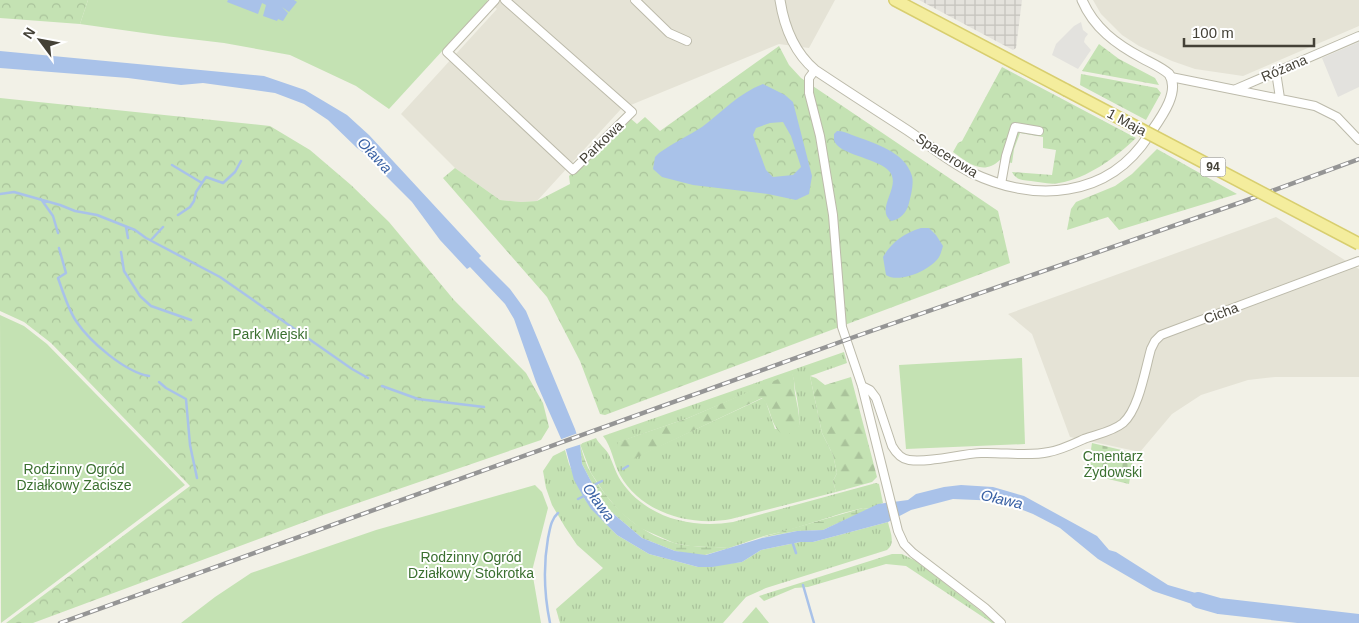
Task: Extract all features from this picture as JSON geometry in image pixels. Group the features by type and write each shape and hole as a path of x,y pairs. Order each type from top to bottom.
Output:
{"main road":[{"name":"1 Maja","path":"895,0 1359,244"}],"street":[{"name":"Parkowa","path":"495,0 447,52 573,170 632,112 505,0"},
{"path":"635,0 669,33 687,41"},
{"name":"Spacerowa","path":"780,0 782,14 788,31 799,52 815,70 962,167 1001,184 1025,190 1056,192 1089,184 1128,160 1156,124 1172,94 1173,85 1171,77"},
{"path":"1082,0 1095,23 1108,37 1126,50 1162,68 1171,77 1320,107 1337,117 1359,140"},
{"name":"Różana","path":"1236,89 1359,36"},
{"path":"815,70 809,78 809,93 820,136 833,215 842,327 861,383 898,531 904,544 913,553 985,608 1001,623"},
{"path":"1276,72 1280,98"},
{"path":"1001,184 1006,156 1015,127 1039,131"},
{"name":"Cicha","path":"861,383 876,398 886,431 895,452 901,457 910,460 920,460 974,453 1032,455 1049,452 1108,431 1122,424 1131,413 1151,349 1161,335 1359,261"}],"shaded area":[{"path":"487,0 835,0 809,48 779,44 621,109 537,201 521,202 500,200 455,168 401,114 497,9"},
{"path":"919,0 1022,0 1016,48 1013,50"},
{"path":"1093,0 1359,0 1359,26 1243,76 1195,69 1139,46 1122,35 1101,14"},
{"path":"1081,22 1083,30 1088,34 1084,42 1091,50 1078,69 1052,55 1056,44 1074,26"},
{"path":"1359,42 1359,87 1338,97 1322,58"},
{"path":"1276,217 1359,269 1359,377 1275,377 1248,380 1201,395 1172,414 1140,452 1070,437 1032,334 1008,314"}],"green space":[{"path":"0,0 88,0 80,24 0,18"},
{"path":"88,0 488,1 389,109 356,86 290,55 224,43 80,24"},
{"path":"1099,44 1119,59 1155,78 1159,85 1082,71"},
{"path":"779,46 789,65 801,78 998,211 1010,263 605,415 600,414 580,361 547,297 443,178 455,168 500,200 537,201 570,184 569,176 630,118 637,124 645,117 660,131"},
{"path":"1002,67 1136,138 1110,160 1091,172 1056,184 1022,180 1015,177 1012,172 1052,175 1056,150 1043,148 1043,137 1020,133 1014,149 1012,163 1000,160 988,167 970,164 953,152 958,143 962,141"},
{"path":"1081,74 1157,88 1161,93 1146,120 1080,85"},
{"name":"Park Miejski","path":"0,98 270,126 310,150 351,185 389,222 454,300 526,373 543,403 549,427 541,440 326,514 33,623 6,623 190,486 51,343 24,322 0,311"},
{"path":"1157,149 1237,194 1119,230 1108,217 1067,230 1071,209 1076,202 1115,186 1132,174"},
{"name":"Rodzinny Ogród Działkowy Zacisze","path":"0,315 24,326 47,344 185,485 1,623"},
{"path":"844,352 847,363 810,376 822,433 833,455 837,473 833,481 836,492 731,519 700,521 684,519 654,508 629,488 620,475 603,436","holes":["792,374 799,410 799,426 775,429 763,398 625,462 619,442 688,418"]},
{"path":"1022,358 1025,444 906,449 899,365"},
{"path":"792,373 799,413 799,426 789,434 783,435 775,426 768,407 762,398 625,463 617,445 618,442 688,418"},
{"path":"810,376 825,385 851,377 877,477 872,482 836,492 833,481 837,473 833,455 822,433"},
{"path":"596,438 608,453 619,478 631,494 657,512 686,522 717,524 733,522 876,483 879,484 883,503 869,509 863,508 843,513 729,548 690,546 674,543 640,528 620,512 605,494 591,473 580,444"},
{"name":"Cmentarz Żydowski","path":"1092,443 1134,453 1129,484 1087,474"},
{"path":"580,444 588,466 606,495 614,505 644,530 675,543 690,546 729,548 705,555 690,554 675,551 642,538 603,505 596,496 595,489 582,464"},
{"path":"565,450 584,498 592,509 617,535 649,554 698,567 742,562 761,550 800,542 813,542 888,522 892,537 891,544 887,550 766,588 746,597 723,623 560,623 556,609 603,568 577,545 552,505 546,488 543,471 553,456"},
{"name":"Rodzinny Ogród Działkowy Stokrotka","path":"535,485 542,492 548,508 532,571 541,623 181,623 251,573 376,530"},
{"path":"863,508 869,509 823,530 797,531 759,538"},
{"path":"892,554 902,554 916,561 996,623 992,623 906,566 886,564 808,587 795,588 764,601 759,596"},
{"path":"756,607 769,623 742,623"}],"water":[{"path":"228,0 294,0 297,2 289,12 282,7 288,13 283,21 278,19 277,21 263,16 266,5 262,3 258,14 227,2"},
{"path":"0,51 264,76 305,90 347,115 369,135 481,256 479,258 510,289 526,311 575,429 580,444 582,464 595,489 596,496 603,505 642,538 675,551 706,555 762,538 797,531 823,530 878,504 908,500 916,494 944,487 961,485 993,487 1024,496 1097,536 1109,550 1116,552 1168,585 1220,600 1219,613 1153,591 1098,559 1060,528 1033,514 1000,501 953,499 911,510 888,522 813,542 800,542 761,550 742,562 712,567 698,567 649,554 617,535 591,509 584,498 574,480 566,450 536,382 514,319 505,304 470,267 467,269 440,240 412,202 382,172 372,159 357,148 328,120 304,104 275,93 203,83 181,85 128,78 0,68"},
{"path":"763,84 785,95 793,102 812,176 809,194 796,200 768,194 693,185 662,177 653,169 655,157 659,153 702,127 738,98","holes":["783,122 791,136 801,167 793,175 773,177 766,170 753,135 756,128 770,123"]},
{"path":"837,131 878,145 903,160 913,179 908,206 900,217 891,221 887,216 887,203 893,182 888,170 875,162 842,149 834,140 834,134"},
{"path":"921,228 929,228 943,246 939,257 929,267 906,277 899,278 886,275 883,257 899,239"}],"pier":[{"path":"578,433 582,444 563,450 559,440"}],"waterway":[{"path":"178,215 190,207 196,192 206,177 223,183 235,172 241,161"},
{"path":"172,165 202,183"},
{"path":"0,194 14,192 75,211 97,215 135,230 146,238 220,277 352,369 368,378"},
{"path":"41,199 53,216 58,233"},
{"path":"126,227 128,238"},
{"path":"151,240 163,227"},
{"path":"59,248 66,273 58,278 68,306 76,321 90,338 109,355 129,369 149,376"},
{"path":"121,252 124,271 140,296 151,306 191,320"},
{"path":"159,382 186,399 190,445 197,478"},
{"path":"382,386 418,399 484,407"},
{"path":"623,469 628,466"},
{"path":"592,486 602,481"},
{"path":"578,499 586,495"},
{"path":"550,623 545,591 545,559 550,528 558,513"},
{"path":"792,541 796,553"},
{"path":"803,585 814,623"},
{"name":"Oława","path":"1198,600 1219,606 1359,622"}],"railway":[{"path":"60,623 854,337 1242,202 1359,159"}]}
